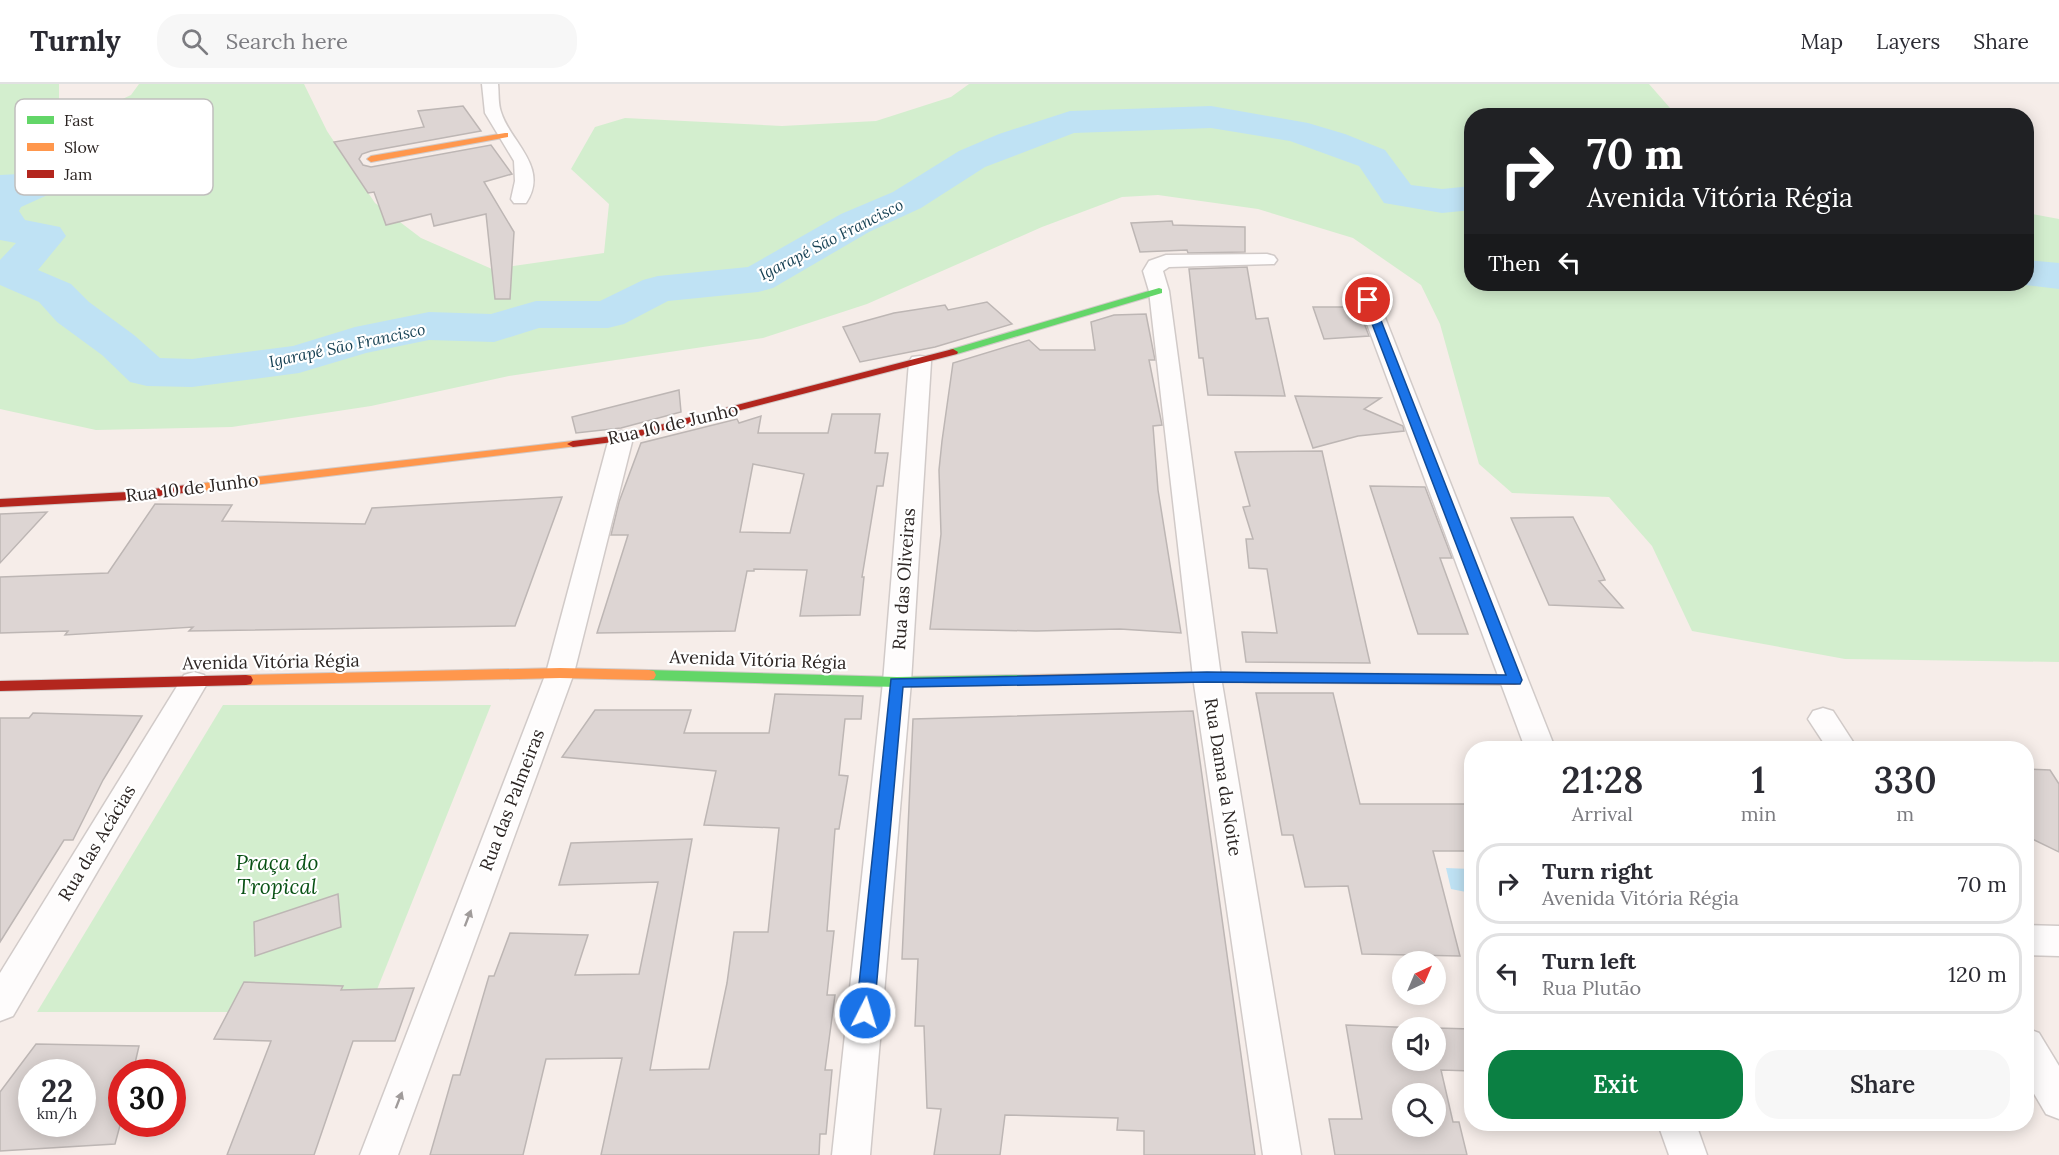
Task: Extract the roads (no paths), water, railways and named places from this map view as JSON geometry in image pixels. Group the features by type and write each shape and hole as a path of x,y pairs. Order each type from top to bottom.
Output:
{"street":[{"path":"490,84 493,113 522,162 524,181 520,199"},
{"path":"371,159 505,135"},
{"path":"1159,291 1153,271 1156,265 1166,261 1267,260"},
{"name":"Rua 10 de Junho","path":"0,503 128,496 621,438 920,362 1159,291"},
{"name":"Rua Dama da Noite","path":"1159,291 1207,677 1282,1155"},
{"path":"1368,300 1537,741"},
{"name":"Rua das Oliveiras","path":"852,1155 897,682 920,362"},
{"name":"Rua das Palmeiras","path":"379,1155 560,673 621,438"},
{"name":"Avenida Vitória Régia","path":"0,686 560,673 897,682 1207,677 1515,680"},
{"name":"Rua das Acácias","path":"0,1005 194,681"},
{"path":"1823,719 1837,741"},
{"path":"2034,940 2059,941"},
{"path":"2034,1059 2059,1101"},
{"path":"1679,1131 1688,1155"}],"water":[{"path":"1446,868 1464,869 1464,892 1451,889"}],"waterway":[{"name":"Igarapé São Francisco","path":"0,213 11,230 45,236 11,274 55,293 73,312 118,345 147,372 192,373 299,359 355,341 429,326 494,328 536,315 608,314 658,289 758,279 855,223 907,200 972,159 1070,122 1211,117 1295,131 1332,142 1372,158 1398,195 1442,201 1464,199"},
{"name":"Igarapé São Francisco","path":"0,187 15,186"},
{"name":"Igarapé São Francisco","path":"0,209 3,200 15,195"},
{"name":"Igarapé São Francisco","path":"2034,274 2059,276"}],"park label":[{"name":"Praça do Tropical","path":"277,875"}]}
